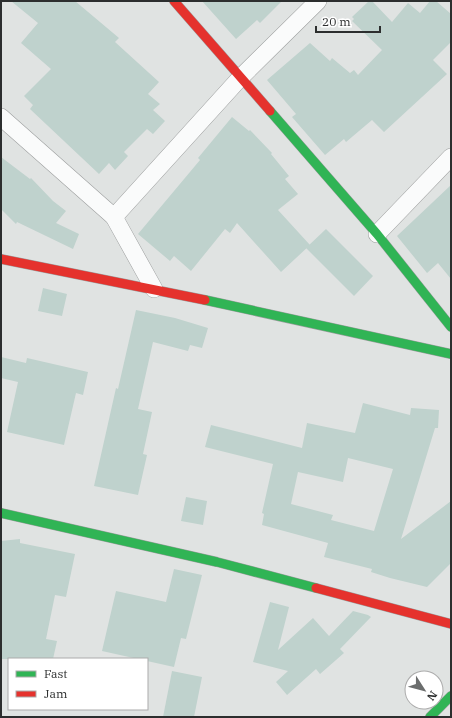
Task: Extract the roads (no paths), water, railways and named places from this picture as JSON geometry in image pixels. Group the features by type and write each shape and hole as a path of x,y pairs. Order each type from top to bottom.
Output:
{"main road":[{"path":"174,1 377,234 451,327"},
{"path":"1,259 154,289 451,354"},
{"path":"1,513 217,562 451,624"},
{"path":"430,717 451,696"}],"street":[{"path":"114,216 240,78 318,1"},
{"path":"1,117 114,216 154,289"},
{"path":"377,234 451,157"}]}
